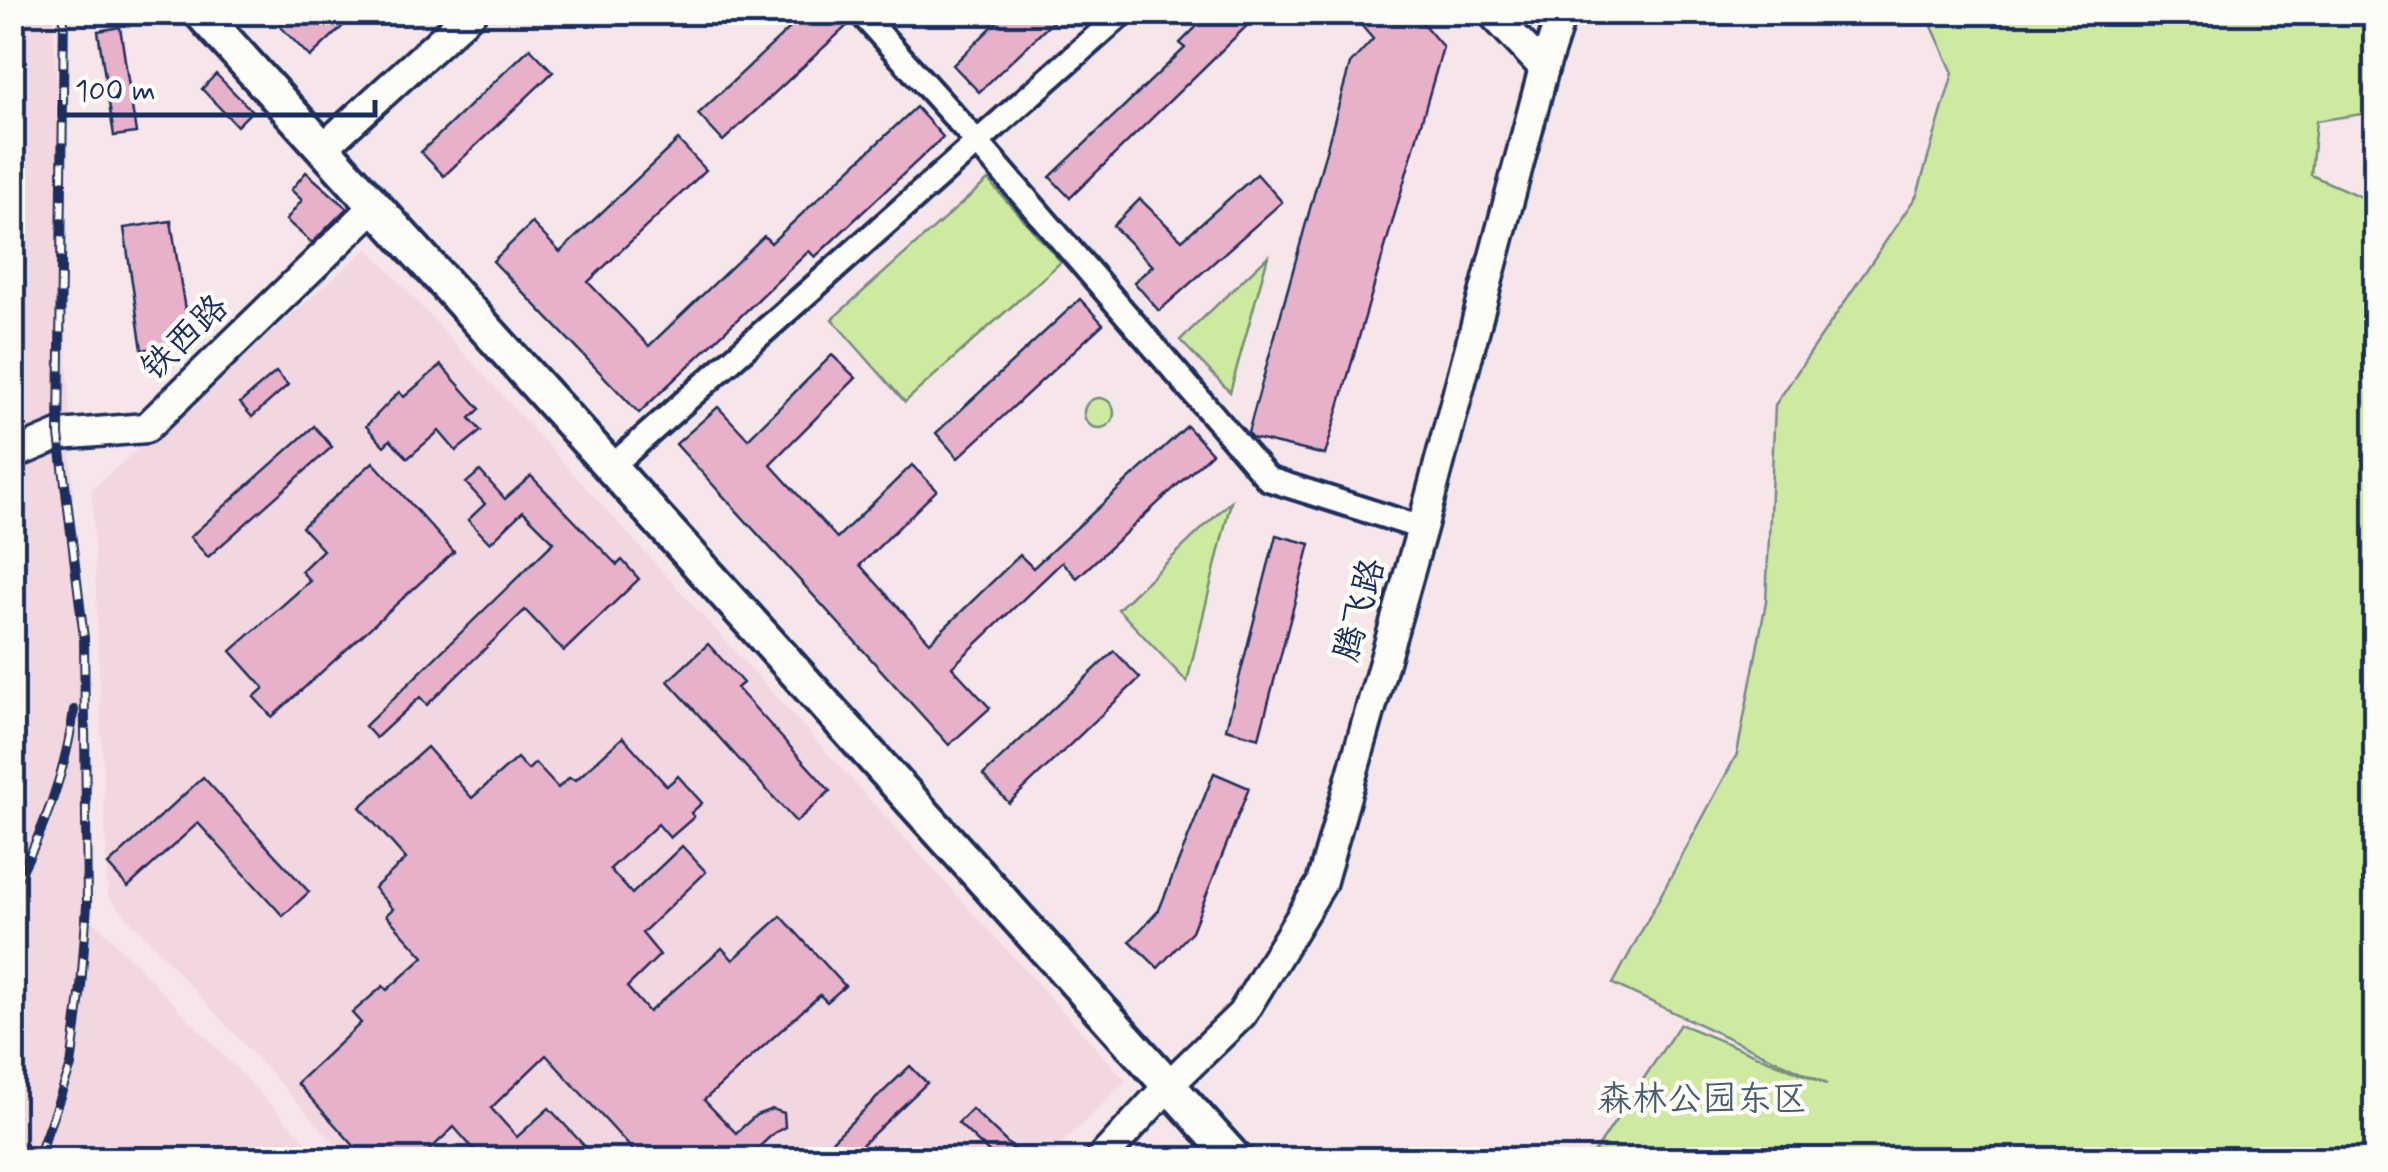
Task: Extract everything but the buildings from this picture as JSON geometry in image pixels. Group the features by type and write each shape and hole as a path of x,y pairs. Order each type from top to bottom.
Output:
{"main road":[{"path":"200,12 1236,1160"}],"street":[{"path":"323,148 472,12"},
{"path":"860,12 1268,479 1422,528"},
{"path":"611,467 1124,12"},
{"path":"1491,12 1544,68"},
{"name":"腾飞路","path":"1100,1160 1242,1014 1321,884 1562,12"},
{"name":"铁西路","path":"12,455 59,435 146,428 375,206"}],"shaded area":[{"path":"12,13 53,13 91,918 323,1159 13,1159"},
{"path":"368,248 1126,1081 1046,1159 349,1159 108,896 92,489"}],"green space":[{"name":"森林公园东区","path":"1926,13 2375,13 2375,112 2316,121 2311,175 2375,203 2375,1159 1590,1159 1680,1024 1827,1084 1613,984 1737,754 1766,602 1775,405 1917,195 1953,73"},
{"path":"988,180 1061,262 905,402 832,319"},
{"path":"1268,256 1230,392 1180,340"},
{"path":"1099,398 1110,402 1114,413 1110,424 1099,428 1088,424 1084,413 1088,402"},
{"path":"1231,501 1187,682 1118,609"}],"railway":[{"path":"37,1160 71,1066 87,905 84,638 59,435 64,12"},
{"path":"12,888 52,802 74,710"}]}
